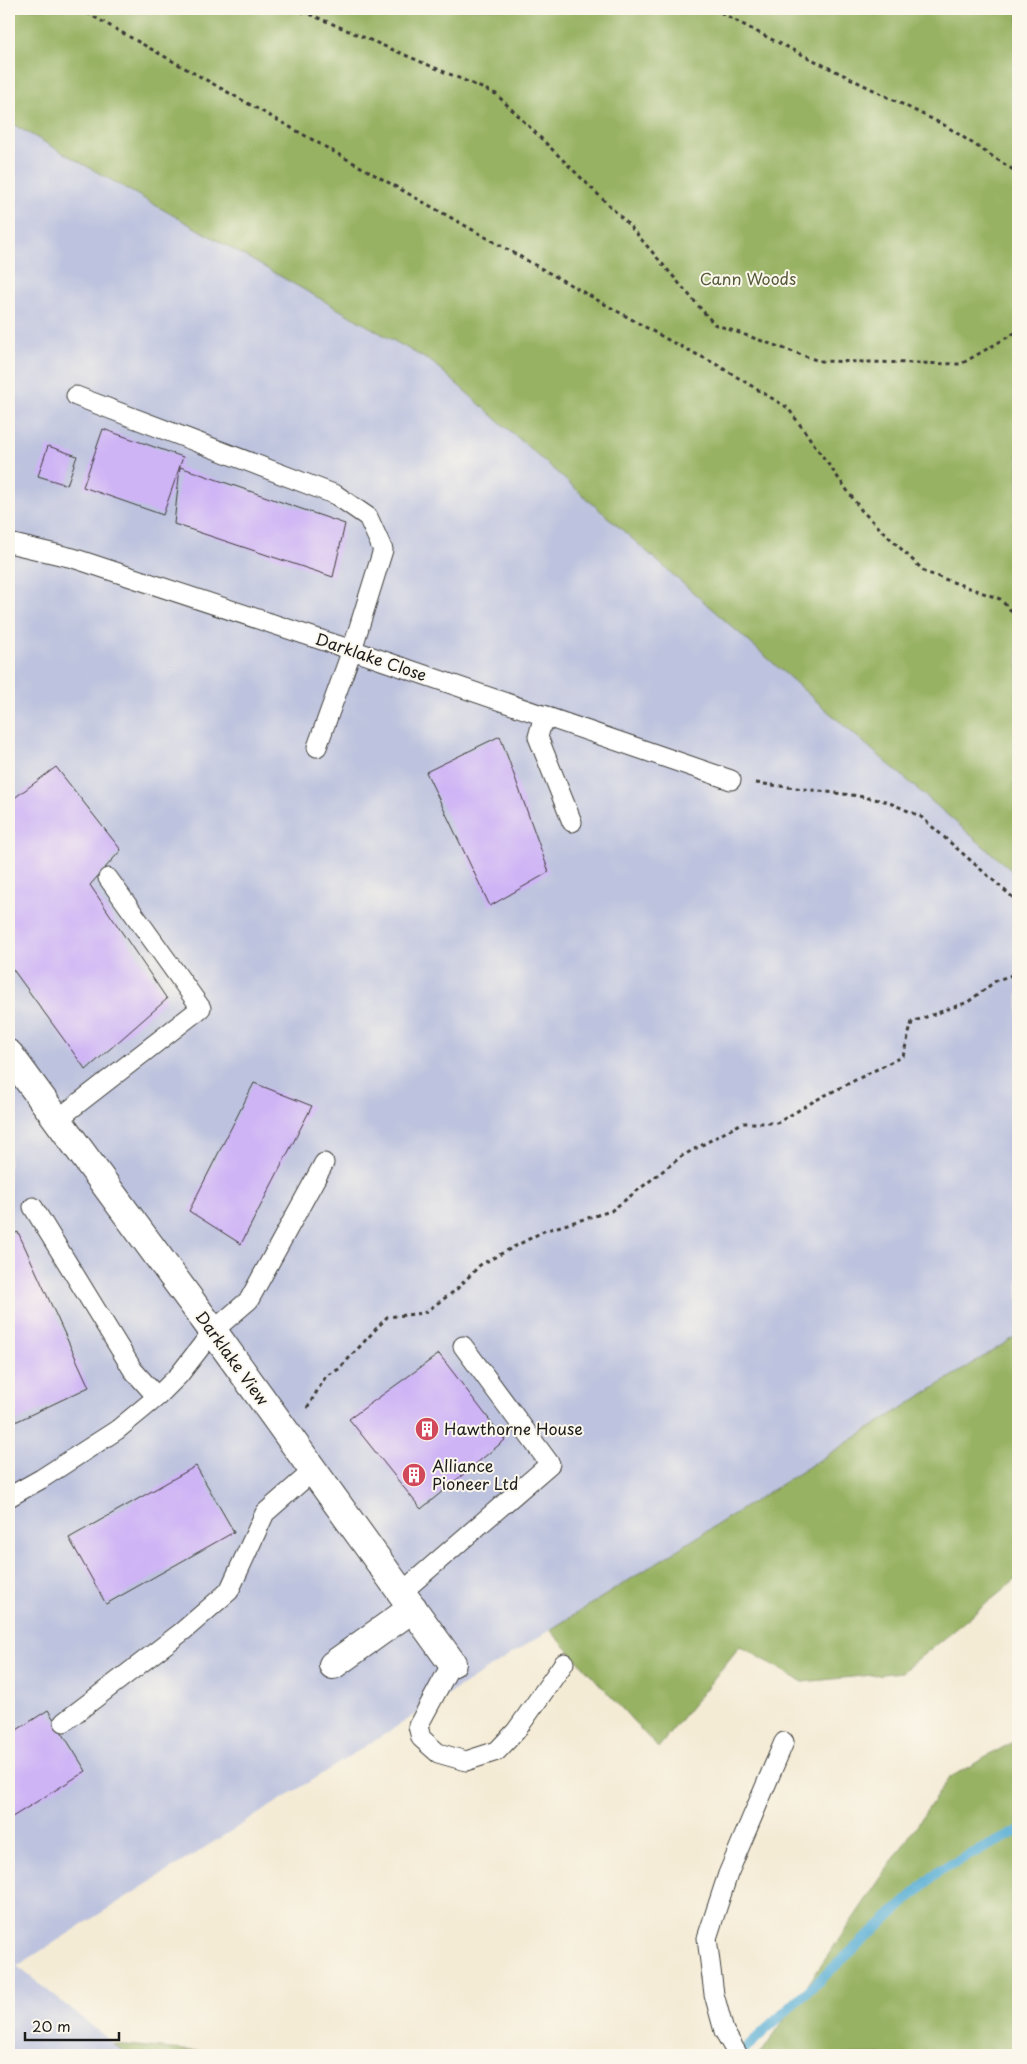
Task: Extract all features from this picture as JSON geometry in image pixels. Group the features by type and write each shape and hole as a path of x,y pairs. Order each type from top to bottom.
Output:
{"street":[{"name":"Darklake View","path":"9,1054 213,1331 452,1663"},
{"path":"333,1665 408,1600"}],"lane":[{"path":"76,396 336,496 368,517 383,550 352,650 316,747"},
{"name":"Darklake Close","path":"9,543 73,558 352,650 731,780"},
{"path":"544,715 538,737 572,822"},
{"path":"58,1119 201,1008 108,878"},
{"path":"9,1496 41,1479 117,1430 157,1397 179,1374 213,1331 249,1300 324,1163"},
{"path":"33,1207 133,1370 157,1397"},
{"path":"408,1600 550,1464 463,1346"},
{"path":"64,1722 183,1631 229,1591 265,1513 307,1461"},
{"path":"452,1663 418,1726 421,1738 438,1753 466,1760 497,1752 516,1731 564,1663"},
{"path":"738,2055 724,2031 719,2013 714,1994 707,1938 728,1874 784,1742"}],"path":[{"path":"80,9 672,342 714,363 788,408 862,511 925,572 1000,599 1018,618"},
{"path":"286,9 307,13 496,94 629,226 714,324 819,361 961,364 1018,331"},
{"path":"714,9 946,126 1018,173"},
{"path":"731,780 852,794 885,801 920,816 1018,902"},
{"path":"307,1461 307,1407 326,1376 339,1369 387,1317 424,1313 456,1290 480,1265 544,1231 611,1211 682,1156 742,1123 777,1123 816,1100 903,1056 912,1022 968,1002 997,980 1018,973"}],"shaded area":[{"path":"9,122 433,363 840,722 1018,876 1018,1335 17,1966 128,2055 9,2055"}],"green space":[{"name":"Cann Woods","path":"9,9 1018,9 1018,876 840,722 433,363 9,122"},
{"path":"1018,1335 1018,1578 902,1672 803,1682 740,1646 658,1748 550,1630"},
{"path":"1018,1739 1018,2055 760,2055 949,1778"},
{"path":"114,2044 241,2055 128,2055"}],"building":[{"path":"103,429 183,457 163,515 83,487"},
{"path":"48,446 77,456 67,485 38,476"},
{"path":"180,467 345,524 333,577 174,524"},
{"path":"500,736 549,872 490,906 426,772"},
{"path":"56,767 121,850 90,885 167,999 86,1070 9,964 9,802"},
{"path":"254,1083 312,1106 241,1244 189,1211"},
{"path":"18,1232 89,1387 9,1425 9,1236"},
{"name":"Hawthorne House","path":"439,1354 505,1440 421,1509 349,1419"},
{"path":"196,1466 234,1532 106,1604 69,1538"},
{"path":"48,1710 86,1771 9,1819 9,1735"}],"waterway":[{"path":"738,2055 940,1870 1018,1831"}],"place":[{"name":"Hawthorne House","path":"427,1429"},
{"name":"Alliance Pioneer Ltd","path":"414,1475"}]}
